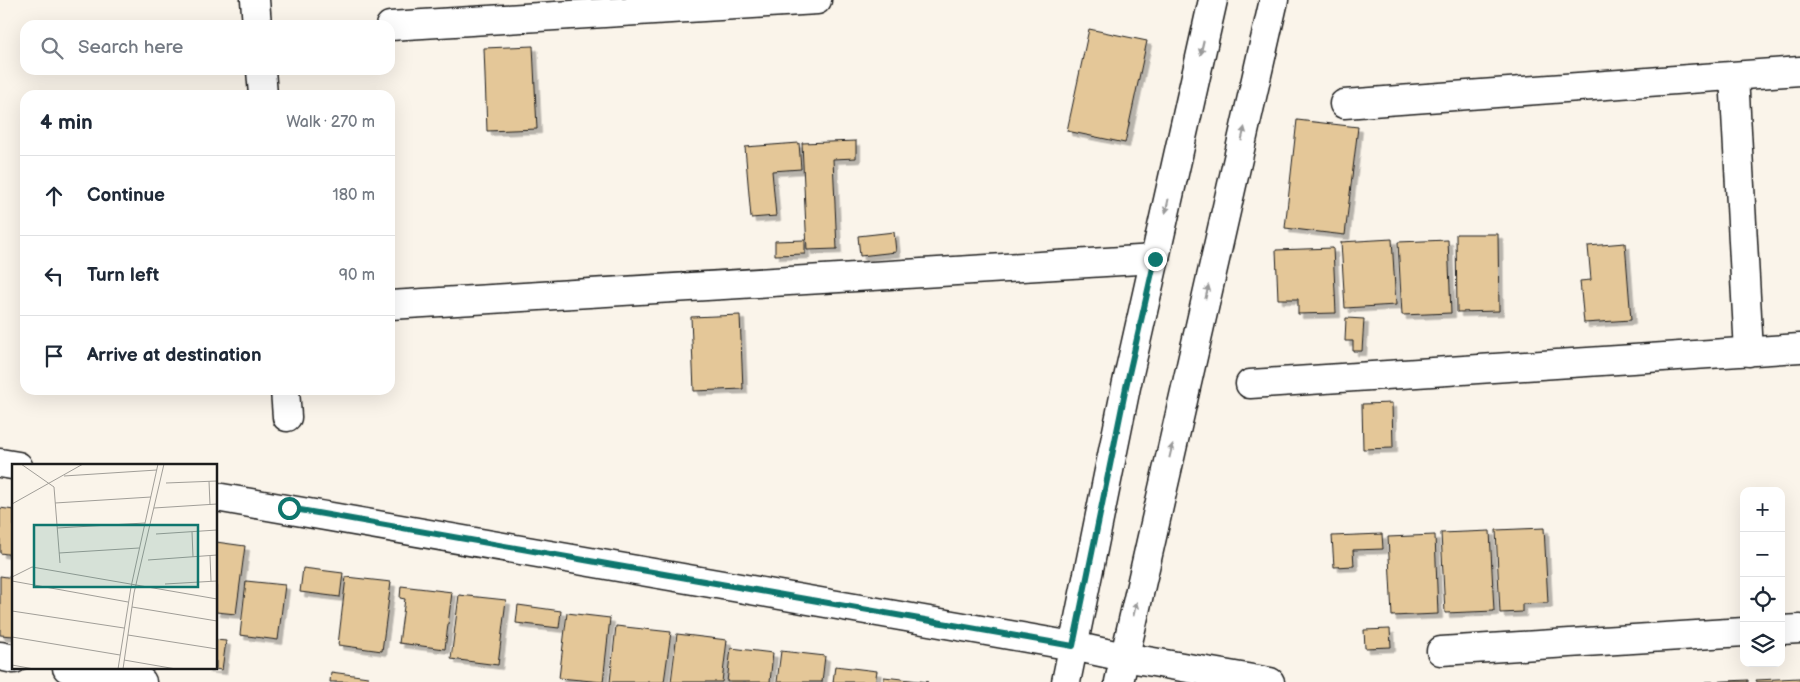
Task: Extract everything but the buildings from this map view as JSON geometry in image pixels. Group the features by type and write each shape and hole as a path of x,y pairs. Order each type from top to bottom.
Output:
{"street":[{"path":"255,0 257,20"},
{"path":"395,26 817,0"},
{"path":"1066,682 1126,387 1213,0"},
{"path":"1121,669 1274,0"},
{"path":"1344,104 1800,71"},
{"path":"261,75 263,90"},
{"path":"1734,76 1749,352"},
{"path":"395,304 1155,259"},
{"path":"1250,384 1800,348"},
{"path":"218,497 1073,646 1121,669 1270,682"},
{"path":"1785,630 1800,629"},
{"path":"1441,651 1740,632"},
{"path":"78,670 142,682"}],"route":[{"path":"289,508 1073,646 1126,387 1155,259"}]}
